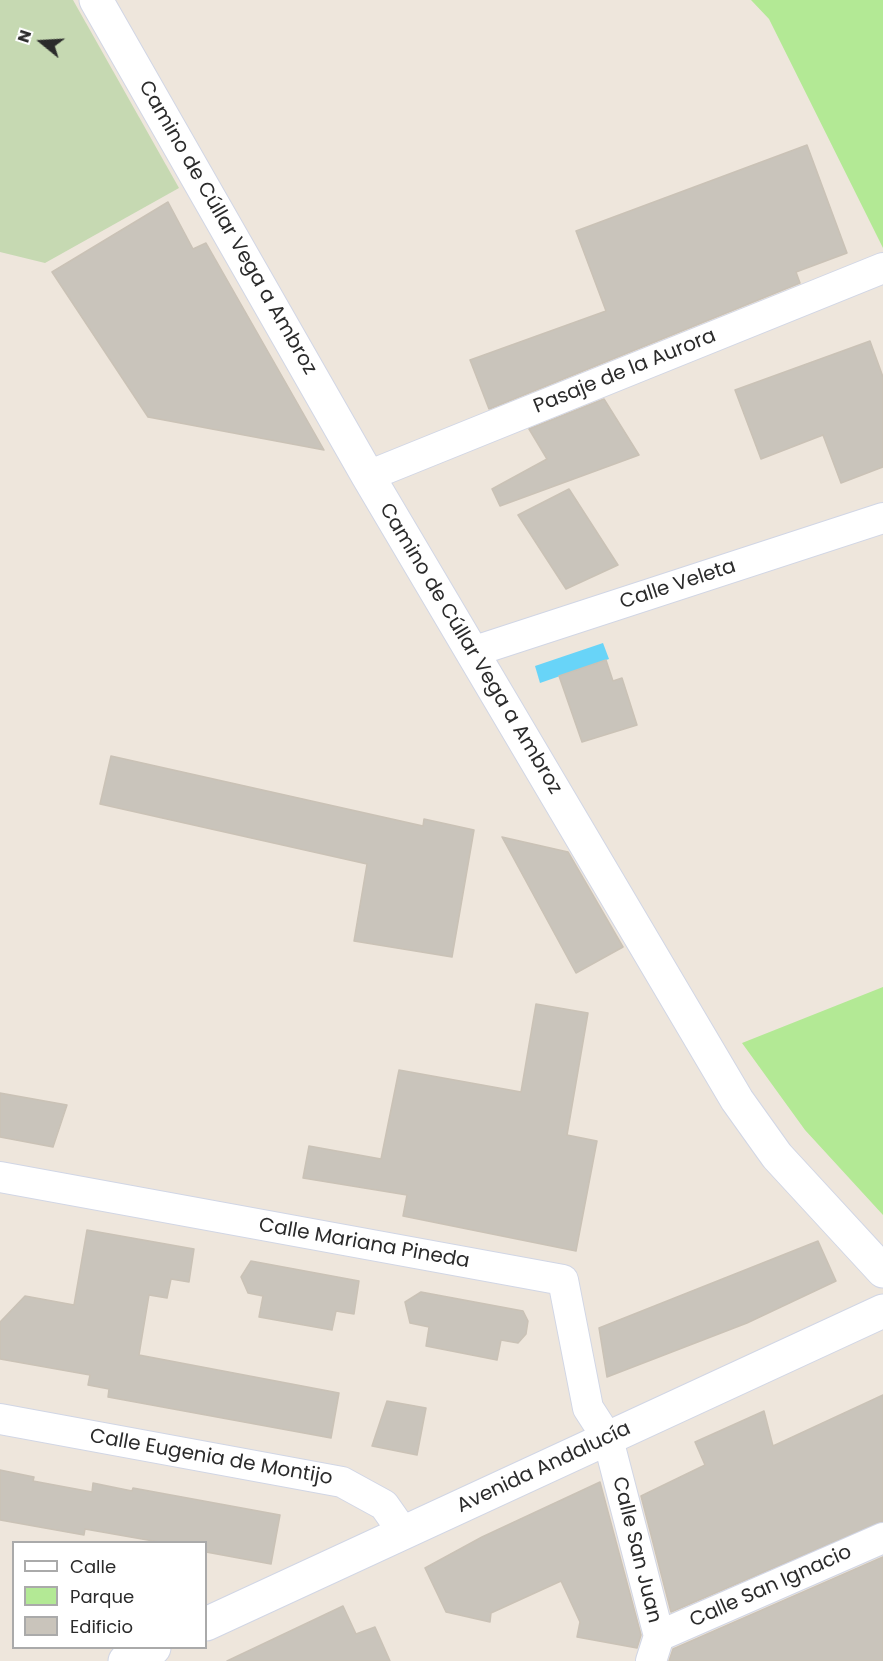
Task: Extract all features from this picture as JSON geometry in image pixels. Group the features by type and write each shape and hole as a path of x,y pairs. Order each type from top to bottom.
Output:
{"street":[{"name":"Camino de Cúllar Vega a Ambroz","path":"96,0 368,476 737,1100 777,1156 883,1271"},
{"name":"Pasaje de la Aurora","path":"368,476 883,268"},
{"name":"Calle Veleta","path":"472,652 883,518"},
{"name":"Calle Mariana Pineda","path":"0,1177 563,1280 588,1408 608,1439"},
{"name":"Avenida Andalucía","path":"207,1624 883,1311"},
{"name":"Calle Eugenia de Montijo","path":"0,1419 342,1482 384,1505 403,1532"},
{"name":"Calle San Juan","path":"608,1439 655,1649"},
{"name":"Calle San Ignacio","path":"655,1649 883,1538"},
{"path":"125,1661 150,1649"}],"green space":[{"path":"0,0 73,0 179,188 45,263 0,252"},
{"path":"751,0 883,0 883,248 769,19"},
{"path":"883,987 883,1215 805,1130 742,1043"}],"water":[{"path":"603,643 609,659 540,683 535,666"}],"building":[{"path":"807,145 847,253 796,272 800,283 489,409 470,360 606,311 576,231"},
{"path":"168,202 193,249 206,243 324,450 148,417 52,272"},
{"path":"870,341 883,377 883,467 841,483 823,435 761,459 735,390"},
{"path":"604,399 639,455 500,506 492,489 547,459 529,429"},
{"path":"569,489 618,565 566,589 518,515"},
{"path":"606,660 613,681 622,678 637,725 582,742 559,676"},
{"path":"111,756 423,826 424,819 474,830 452,957 354,941 367,864 100,804"},
{"path":"502,837 568,852 623,947 576,973"},
{"path":"536,1004 588,1013 567,1135 597,1141 576,1251 403,1216 407,1195 303,1178 309,1146 381,1159 399,1070 521,1092"},
{"path":"0,1093 67,1105 53,1147 0,1137"},
{"path":"87,1230 194,1249 189,1282 171,1279 167,1298 149,1295 139,1355 339,1393 331,1438 108,1397 109,1389 88,1385 90,1375 0,1359 0,1322 25,1296 74,1305"},
{"path":"818,1241 836,1281 747,1323 607,1377 599,1328"},
{"path":"251,1261 359,1281 354,1314 336,1311 332,1330 259,1317 263,1296 248,1293 241,1277"},
{"path":"421,1292 523,1311 528,1321 526,1334 518,1343 501,1340 497,1360 426,1346 429,1327 410,1323 405,1302"},
{"path":"883,1395 883,1521 671,1612 641,1496 705,1465 695,1442 764,1411 773,1446"},
{"path":"387,1401 426,1408 417,1455 372,1446"},
{"path":"0,1470 34,1477 33,1481 92,1492 93,1483 132,1491 133,1488 280,1515 271,1564 207,1552 207,1541 153,1541 85,1529 84,1535 0,1520"},
{"path":"600,1482 641,1635 637,1648 577,1637 580,1622 561,1581 491,1613 490,1622 446,1612 425,1568 482,1537"},
{"path":"883,1557 883,1661 669,1661 673,1649"},
{"path":"343,1606 356,1634 375,1627 390,1661 227,1661"}]}
